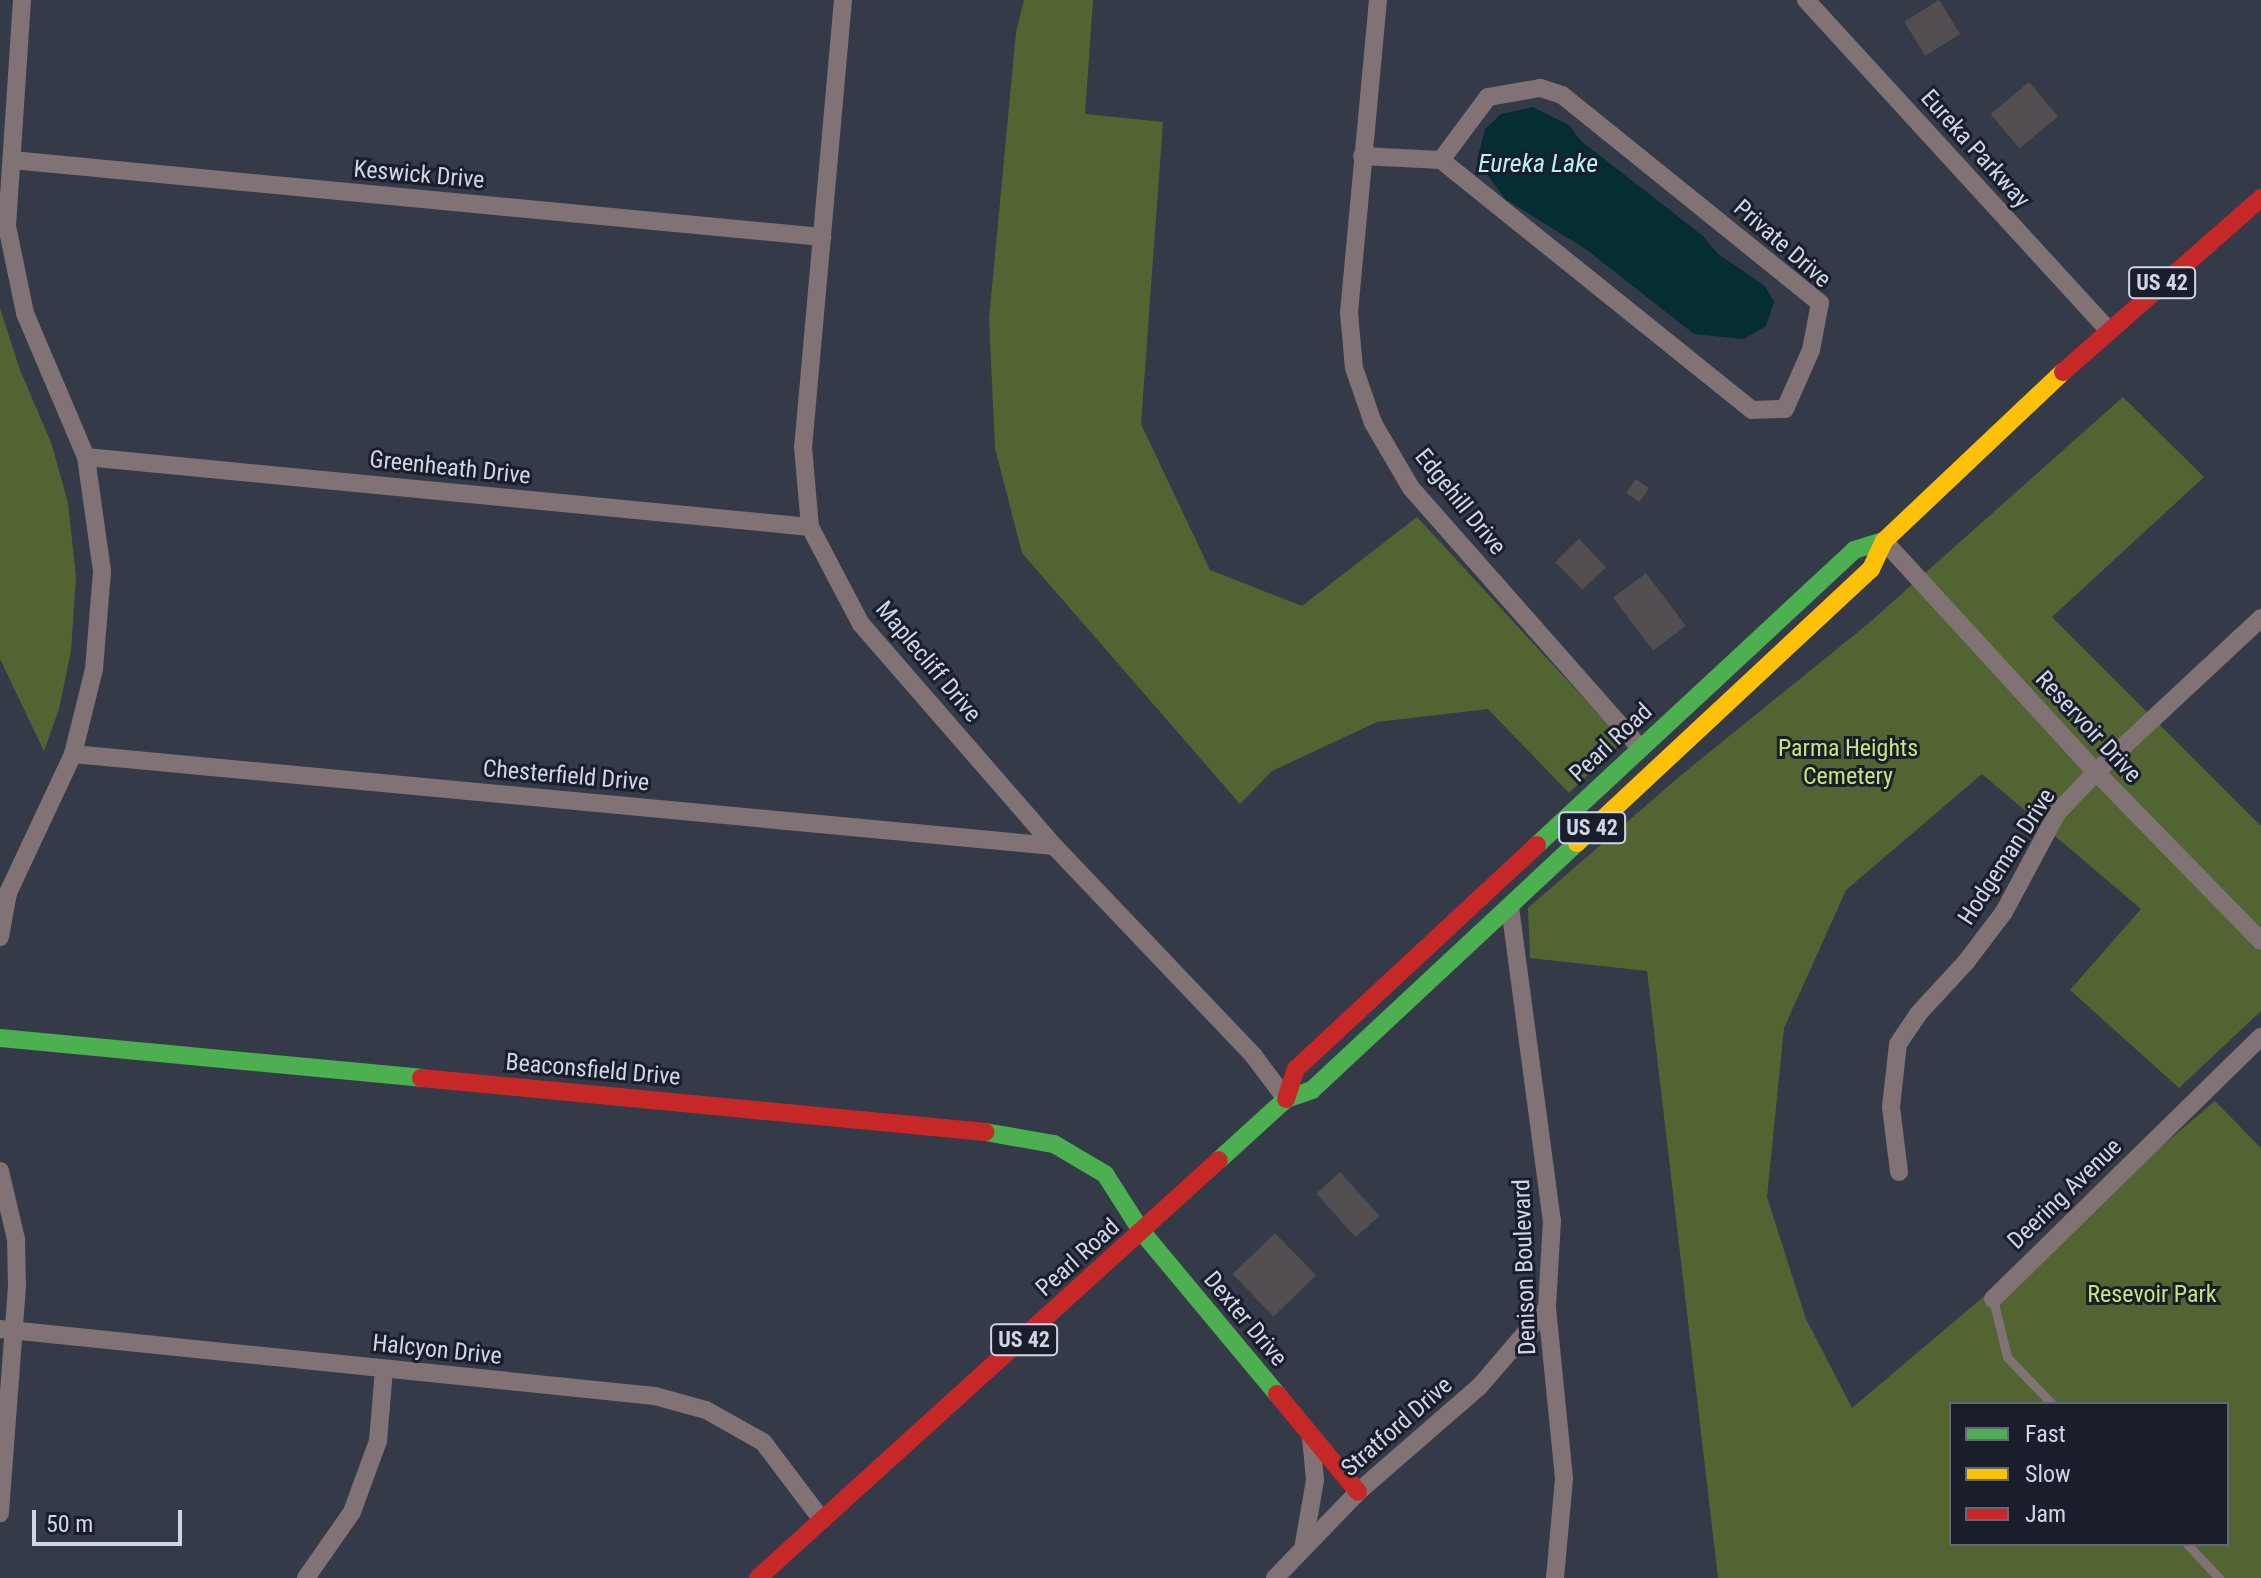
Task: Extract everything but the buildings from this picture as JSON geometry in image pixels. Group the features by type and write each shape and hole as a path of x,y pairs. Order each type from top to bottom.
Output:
{"main road":[{"name":"Pearl Road","path":"758,1578 1286,1099 1312,1090 1750,678 1871,569 1884,541 2108,330 2261,198"},
{"name":"Pearl Road","path":"1286,1099 1296,1069 1640,748 1854,550 1884,541"},
{"name":"Beaconsfield Drive","path":"0,1038 976,1130 1054,1144 1105,1174 1142,1232"},
{"name":"Dexter Drive","path":"1142,1232 1358,1492"}],"street":[{"path":"0,937 8,893 73,754 94,669 102,571 86,457 25,313 7,226 22,0"},
{"name":"Maplecliff Drive","path":"843,0 803,447 810,527 861,624 1054,846 1253,1055 1286,1099"},
{"name":"Edgehill Drive","path":"1378,0 1349,313 1354,368 1373,423 1411,488 1640,748"},
{"name":"Eureka Parkway","path":"1806,0 2108,330"},
{"name":"Private Drive","path":"1540,88 1562,95 1820,303 1811,350 1785,409 1752,410 1441,160 1488,97 1540,88"},
{"path":"1362,156 1441,160"},
{"name":"Keswick Drive","path":"12,160 822,237"},
{"name":"Greenheath Drive","path":"86,457 810,527"},
{"name":"Reservoir Drive","path":"1884,541 2096,772 2261,941"},
{"name":"Hodgeman Drive","path":"1899,1172 1891,1107 1898,1044 1918,1014 1966,962 2004,912 2057,813 2096,772 2261,618"},
{"name":"Chesterfield Drive","path":"73,754 1054,846"},
{"name":"Denison Boulevard","path":"1510,907 1552,1220 1547,1308 1564,1479 1555,1578"},
{"name":"Deering Avenue","path":"1993,1299 2261,1037"},
{"path":"0,1171 16,1239 8,1330 0,1513"},
{"name":"Stratford Drive","path":"1275,1578 1358,1492 1479,1387 1547,1308"},
{"name":"Halcyon Drive","path":"8,1330 655,1396 706,1410 763,1442 822,1520"},
{"path":"306,1578 352,1512 378,1441 384,1369"},
{"path":"1303,1549 1315,1480 1311,1437"}],"lane":[{"name":"Deering Avenue","path":"1993,1299 1996,1324 2007,1357 2050,1402"},
{"path":"2189,1546 2219,1578"}],"green space":[{"path":"1024,0 1093,0 1085,114 1163,122 1141,424 1210,570 1302,606 1417,517 1623,741 1569,793 1488,709 1377,722 1272,771 1240,804 1022,553 995,448 989,319 1016,32"},
{"path":"0,308 20,370 52,445 68,503 76,577 71,651 59,709 44,751 0,659"},
{"path":"2123,397 2204,477 2052,617 2261,826 2261,1011 2179,1088 2070,990 2141,909 1982,774 1846,890 1784,1028 1767,1197 1806,1319 1852,1408 2215,1101 2261,1148 2261,1578 1718,1578 1647,971 1530,958 1528,908 1680,776 1869,623"}],"water":[{"name":"Eureka Lake","path":"1533,107 1569,125 1580,140 1703,236 1717,253 1765,286 1774,302 1766,326 1744,339 1694,334 1587,250 1505,199 1477,160 1485,129 1501,114"}],"traffic: fast":[{"path":"1537,845 1854,550 1884,541"},
{"path":"1219,1160 1286,1099 1312,1090 1577,843"},
{"path":"0,1038 421,1078"},
{"path":"985,1132 1054,1144 1105,1174 1142,1232 1277,1394"}],"traffic: slow":[{"path":"1577,843 1871,569 1884,541 2063,372"}],"traffic: jam":[{"path":"2063,372 2261,198"},
{"path":"1286,1099 1296,1069 1537,845"},
{"path":"421,1078 985,1132"},
{"path":"758,1578 1219,1160"},
{"path":"1277,1394 1358,1492"}],"park label":[{"name":"Parma Heights Cemetery","path":"1848,763"},
{"name":"Resevoir Park","path":"2152,1295"}]}
